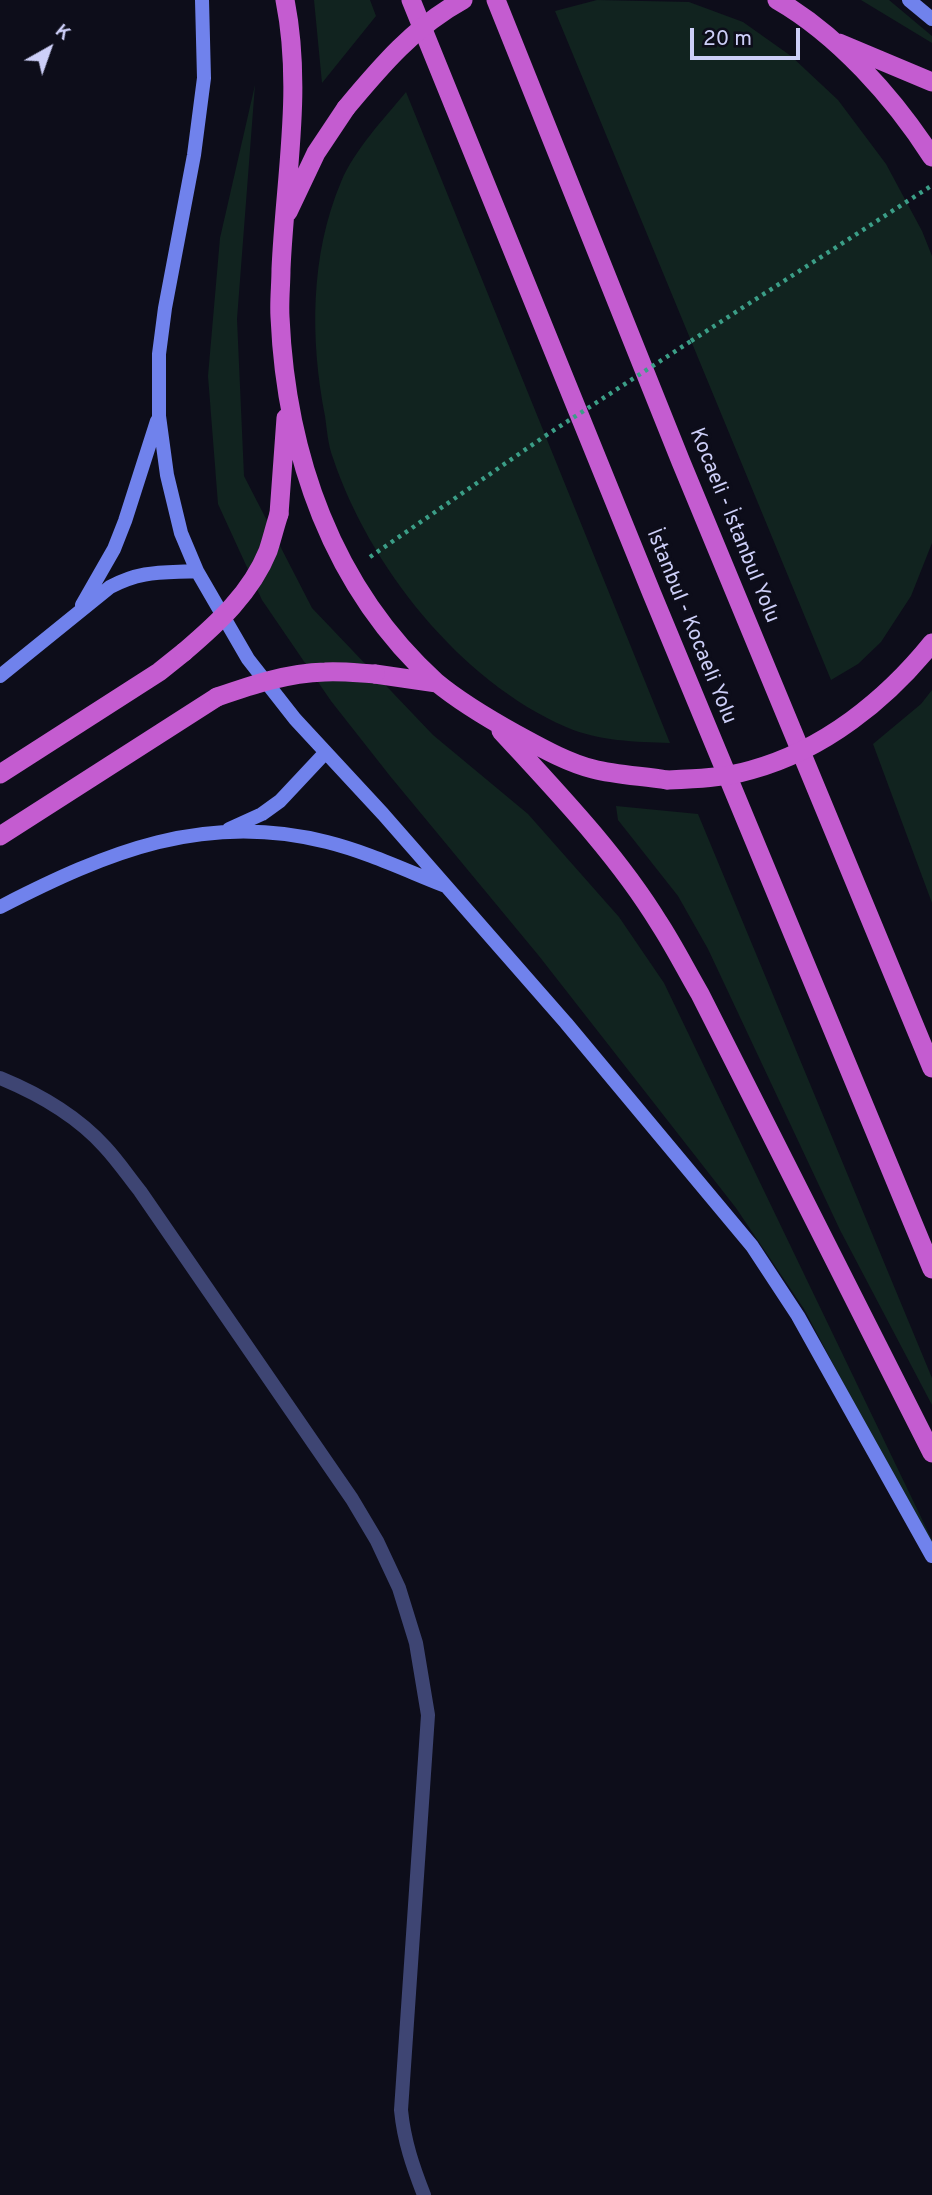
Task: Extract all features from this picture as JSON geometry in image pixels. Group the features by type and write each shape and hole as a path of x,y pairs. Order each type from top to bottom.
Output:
{"highway":[{"path":"285,0 292,32 295,90 283,223 280,315 288,396 298,447 313,496 347,573 396,640 437,682 491,720 546,750 593,769 667,780 702,778 751,770 803,750 845,726 907,675 932,643"},
{"name":"İstanbul - Kocaeli Yolu","path":"411,0 652,594 932,1269"},
{"path":"283,223 316,153 346,108 410,37 463,0"},
{"name":"Kocaeli - İstanbul Yolu","path":"496,0 681,462 932,1068"},
{"path":"777,0 829,38 872,79 901,112 932,157"},
{"path":"829,38 932,82"},
{"path":"0,774 159,672 219,622 243,594 267,552 279,514 288,396"},
{"path":"0,836 217,697 258,683 293,675 325,672 375,674 437,682"},
{"path":"491,720 610,855 659,922 700,994 932,1453"}],"main road":[{"path":"202,0 204,78 194,155 165,308 159,355 159,416 167,475 178,522 197,571 248,659 295,719 566,1023 752,1246 798,1316 932,1556"},
{"path":"909,0 932,19"},
{"path":"79,611 118,540 159,416"},
{"path":"0,676 110,587 127,578 149,572 197,571"},
{"path":"228,830 262,814 280,801 325,753"},
{"path":"0,907 92,862 136,846 228,830 294,835 330,842 447,887"}],"street":[{"path":"0,1078 28,1089 68,1114 105,1146 140,1191 352,1499 377,1541 399,1588 415,1643 428,1716 401,2110 403,2133 410,2159 424,2195"}],"path":[{"path":"347,573 545,436 932,186"}],"green space":[{"path":"314,0 370,0 376,16 322,83"},
{"path":"597,0 689,2 743,22 791,56 838,100 886,164 922,231 932,256 932,543 911,596 881,642 858,664 831,680 555,11"},
{"path":"861,0 889,0 932,36 932,43"},
{"path":"255,85 237,319 244,476 312,608 433,735 528,814 619,917 664,983 932,1540 932,1551 804,1309 736,1208 539,956 331,701 262,600 218,504 208,376 220,238"},
{"path":"406,92 670,743 617,740 578,732 527,707 490,681 455,650 423,616 370,539 349,499 330,448 320,387 315,328 318,268 331,210 347,170 370,135"},
{"path":"932,690 932,903 873,744 921,704"},
{"path":"616,806 698,814 932,1378 932,1405 840,1230 708,949 678,896 618,820"}]}
